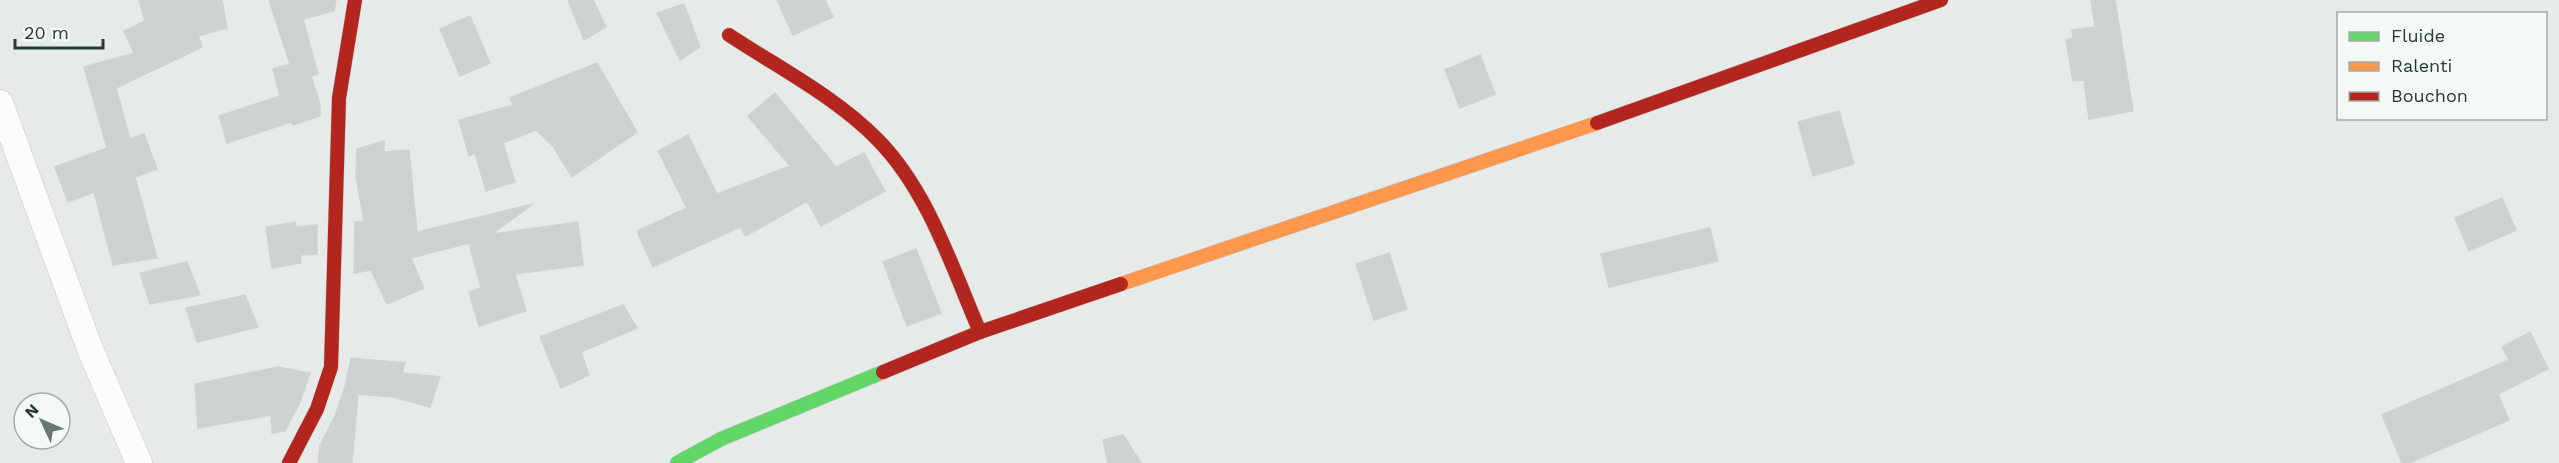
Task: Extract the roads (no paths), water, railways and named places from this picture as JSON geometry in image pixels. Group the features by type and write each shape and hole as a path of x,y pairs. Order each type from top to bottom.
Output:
{"street":[{"path":"289,463 315,417 331,377 339,98 355,0"},
{"path":"677,463 721,439 980,332 1685,93 1941,0"},
{"path":"729,35 849,116 879,141 904,173 919,199 980,332"},
{"path":"0,103 90,349 139,463"}]}
